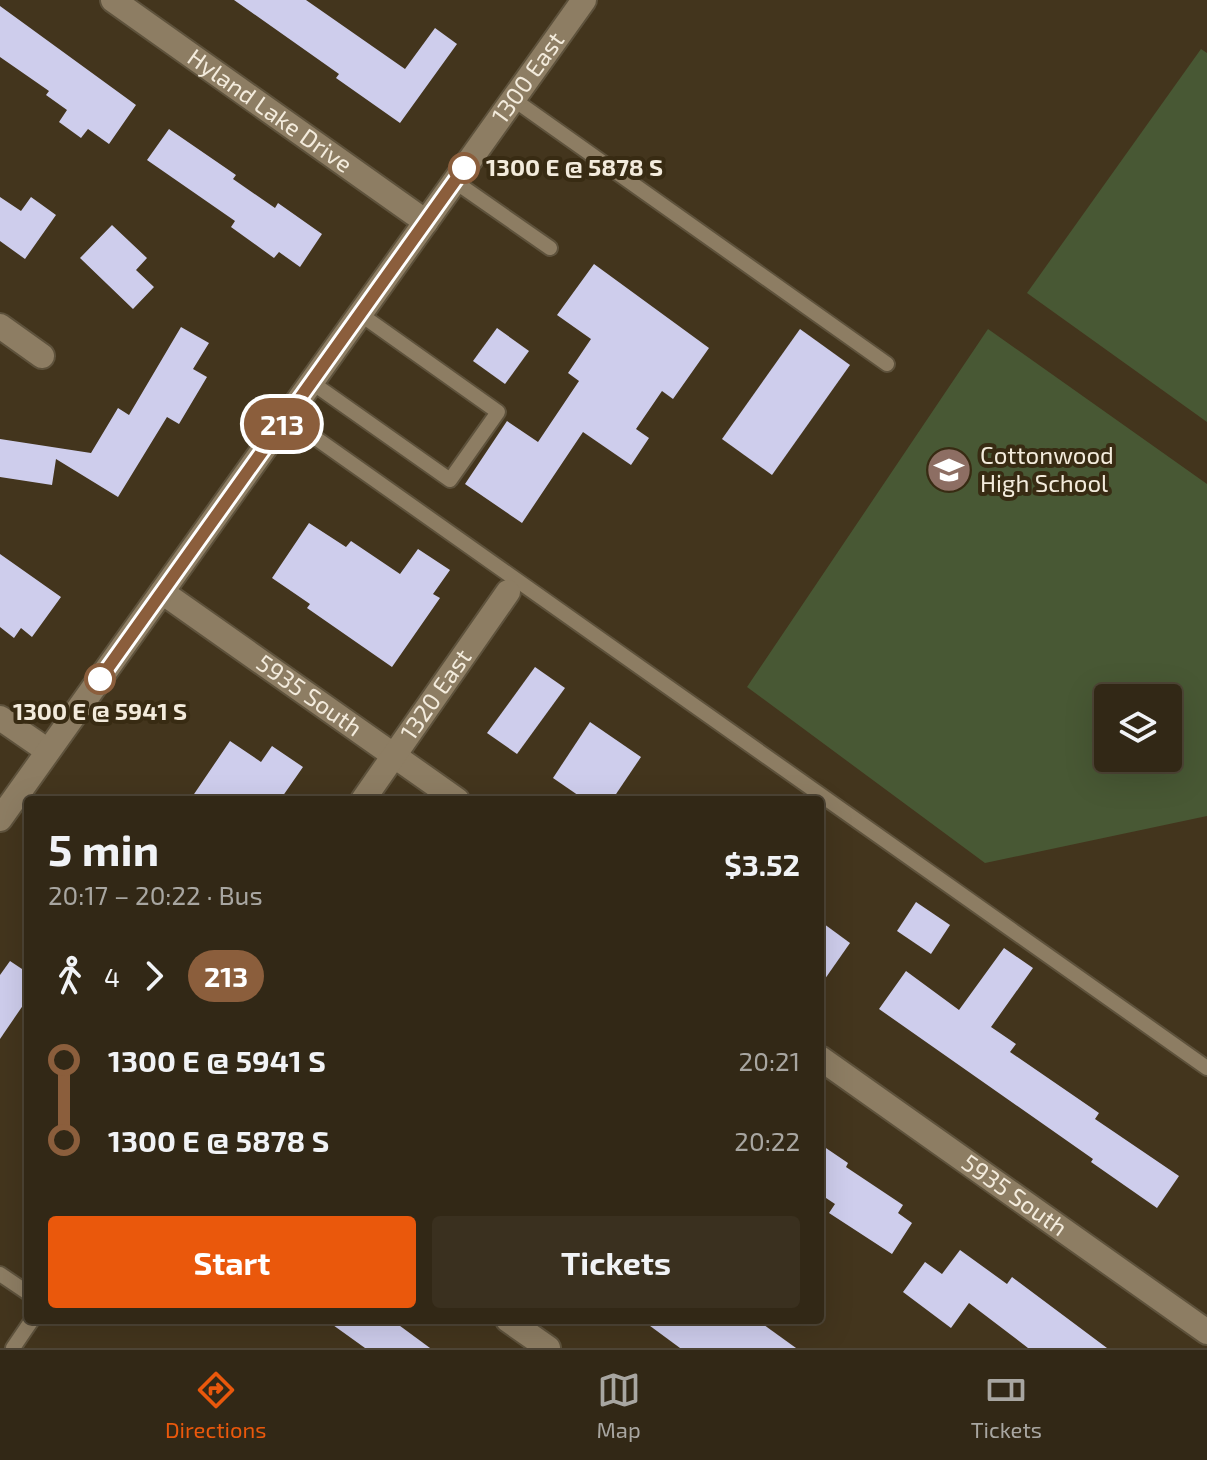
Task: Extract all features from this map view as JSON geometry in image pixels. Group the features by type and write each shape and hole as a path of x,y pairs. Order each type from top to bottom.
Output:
{"street":[{"name":"Hyland Lake Drive","path":"113,0 426,222"},
{"name":"1300 East","path":"0,819 584,0"},
{"path":"0,326 42,356"},
{"name":"5935 South","path":"162,592 451,796"},
{"name":"1320 East","path":"366,796 508,592"},
{"path":"0,718 48,751"},
{"name":"5935 South","path":"824,1061 1207,1332"},
{"path":"514,1324 548,1348"}],"lane":[{"path":"513,99 887,364"},
{"path":"454,181 550,248"},
{"path":"311,382 450,480 498,412 360,314"},
{"path":"286,417 822,796"},
{"path":"824,797 1207,1068"},
{"path":"0,1274 24,1290"},
{"path":"13,1348 29,1324"}],"green space":[{"path":"1201,49 1207,53 1207,422 1027,293"},
{"path":"988,329 1207,484 1207,816 985,863 747,687"}],"building":[{"path":"234,0 306,0 405,69 435,28 457,44 400,123 336,78 339,74"},
{"path":"0,6 136,105 109,144 88,129 81,138 59,122 67,110 46,95 49,91 0,57"},
{"path":"169,129 236,175 233,179 275,208 278,203 322,234 300,267 279,252 274,258 231,227 235,221 147,160"},
{"path":"0,197 21,211 31,197 56,215 25,259 0,241"},
{"path":"112,225 147,258 136,270 154,287 133,309 80,258"},
{"path":"594,264 709,348 673,399 662,391 636,429 649,438 631,465 583,432 522,523 465,484 507,421 538,442 579,381 568,373 591,339 557,315"},
{"path":"181,327 209,343 193,369 207,377 179,424 167,417 118,497 56,459 52,485 0,477 0,439 91,453 118,408 129,415"},
{"path":"497,328 529,351 505,384 473,361"},
{"path":"800,329 850,365 772,475 722,439"},
{"path":"309,523 346,547 351,541 400,574 418,549 450,570 433,594 440,598 392,667 307,608 310,604 272,578"},
{"path":"0,554 61,597 32,637 21,628 14,638 0,627"},
{"path":"535,667 565,688 517,754 487,733"},
{"path":"590,722 641,757 615,796 579,796 553,778"},
{"path":"230,741 261,762 272,746 303,767 283,796 193,796"},
{"path":"916,902 950,925 931,954 897,931"},
{"path":"824,924 850,943 824,980"},
{"path":"1004,948 1033,968 991,1027 1016,1044 1010,1052 1099,1113 1095,1119 1179,1176 1157,1208 1091,1162 1093,1159 879,1009 906,971 959,1010"},
{"path":"10,961 24,970 24,1004 0,1039 0,975"},
{"path":"824,1147 848,1163 846,1167 903,1205 898,1213 912,1223 892,1254 829,1213 835,1204 824,1197"},
{"path":"960,1250 1007,1284 1012,1277 1107,1348 1028,1348 969,1303 951,1328 903,1292 925,1262 942,1274"},
{"path":"332,1324 397,1324 430,1348 365,1348"},
{"path":"647,1324 763,1324 796,1348 680,1348"}],"bus line":[{"name":"213","path":"100,679 464,168"}],"place":[{"name":"1300 E @ 5878 S","path":"464,168"},
{"name":"Cottonwood High School","path":"949,470"},
{"name":"1300 E @ 5941 S","path":"100,679"}]}
